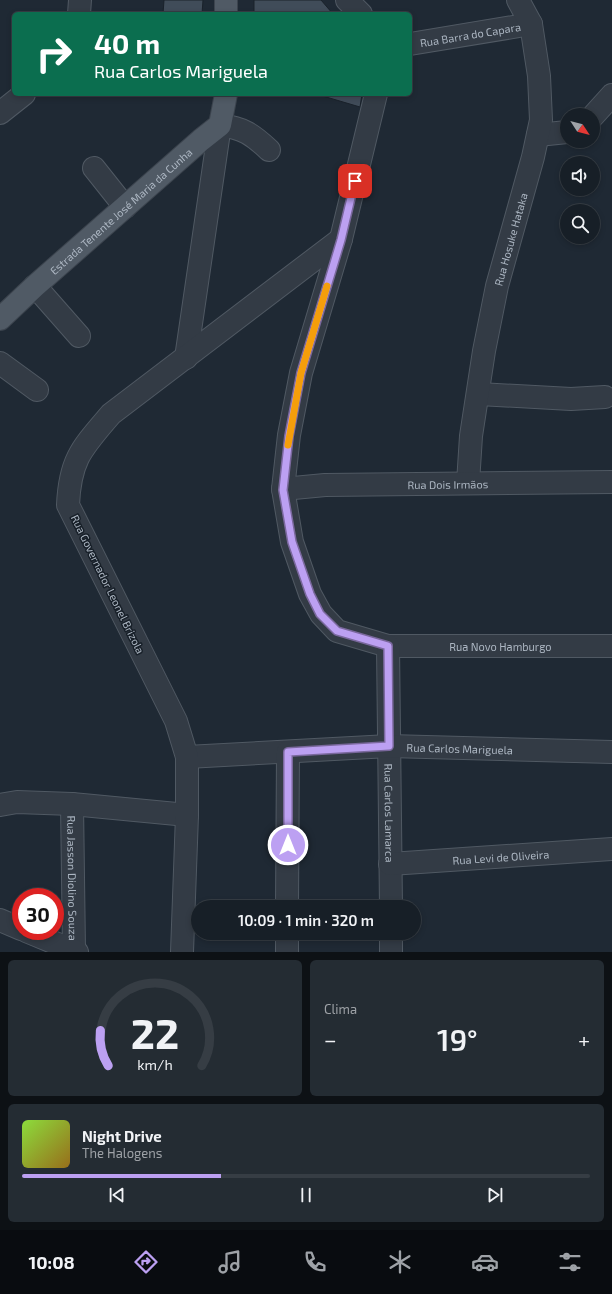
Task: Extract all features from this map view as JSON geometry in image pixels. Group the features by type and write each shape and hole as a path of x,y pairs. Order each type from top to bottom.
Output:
{"main road":[{"path":"226,0 226,12"},
{"path":"220,125 226,96"},
{"name":"Estrada Tenente José Maria da Cunha","path":"0,319 35,286 220,125"}],"street":[{"path":"79,12 80,0"},
{"path":"347,0 358,12"},
{"name":"Rua Hosuke Hataka","path":"468,483 471,436 479,394 484,351 497,286 541,120 540,96 531,24 518,0"},
{"name":"Rua Barra do Capara","path":"412,44 531,24"},
{"path":"600,108 612,95"},
{"path":"0,113 21,96"},
{"name":"Rua Novo Hamburgo","path":"376,96 341,240 301,373 289,436 283,490 292,542 310,594 320,614 337,631 388,646 612,646"},
{"path":"186,358 220,125 239,128 256,138 269,150"},
{"path":"538,135 560,133"},
{"path":"94,168 125,207"},
{"name":"Rua Governador Leonel Brizola","path":"182,952 187,815 187,757 176,721 68,505 69,483 74,464 84,446 111,414 341,240"},
{"path":"35,286 79,336"},
{"path":"0,363 37,390"},
{"path":"479,394 571,399 605,397"},
{"name":"Rua Dois Irmãos","path":"283,490 324,485 612,482"},
{"name":"Rua Carlos Lamarca","path":"388,646 391,900"},
{"name":"Rua Carlos Mariguela","path":"187,757 389,746 612,752"},
{"path":"287,900 288,752"},
{"path":"0,805 17,802 72,804 187,815"},
{"name":"Rua Jasson Diolino Souza","path":"72,804 75,952"},
{"name":"Rua Levi de Oliveira","path":"390,864 612,849"},
{"path":"0,920 12,925"},
{"path":"47,940 75,952"},
{"path":"287,940 287,952"},
{"path":"391,940 391,952"}],"building":[{"path":"164,0 203,0 202,12 163,12"},
{"path":"254,0 321,0 331,12 254,12"},
{"path":"323,96 362,96 360,107"}],"slow traffic":[{"path":"288,445 301,373 327,286"}],"route":[{"path":"288,845 288,752 389,746 388,646 337,631 320,614 310,594 292,542 283,490 289,436 301,373 341,240 355,181"}]}
